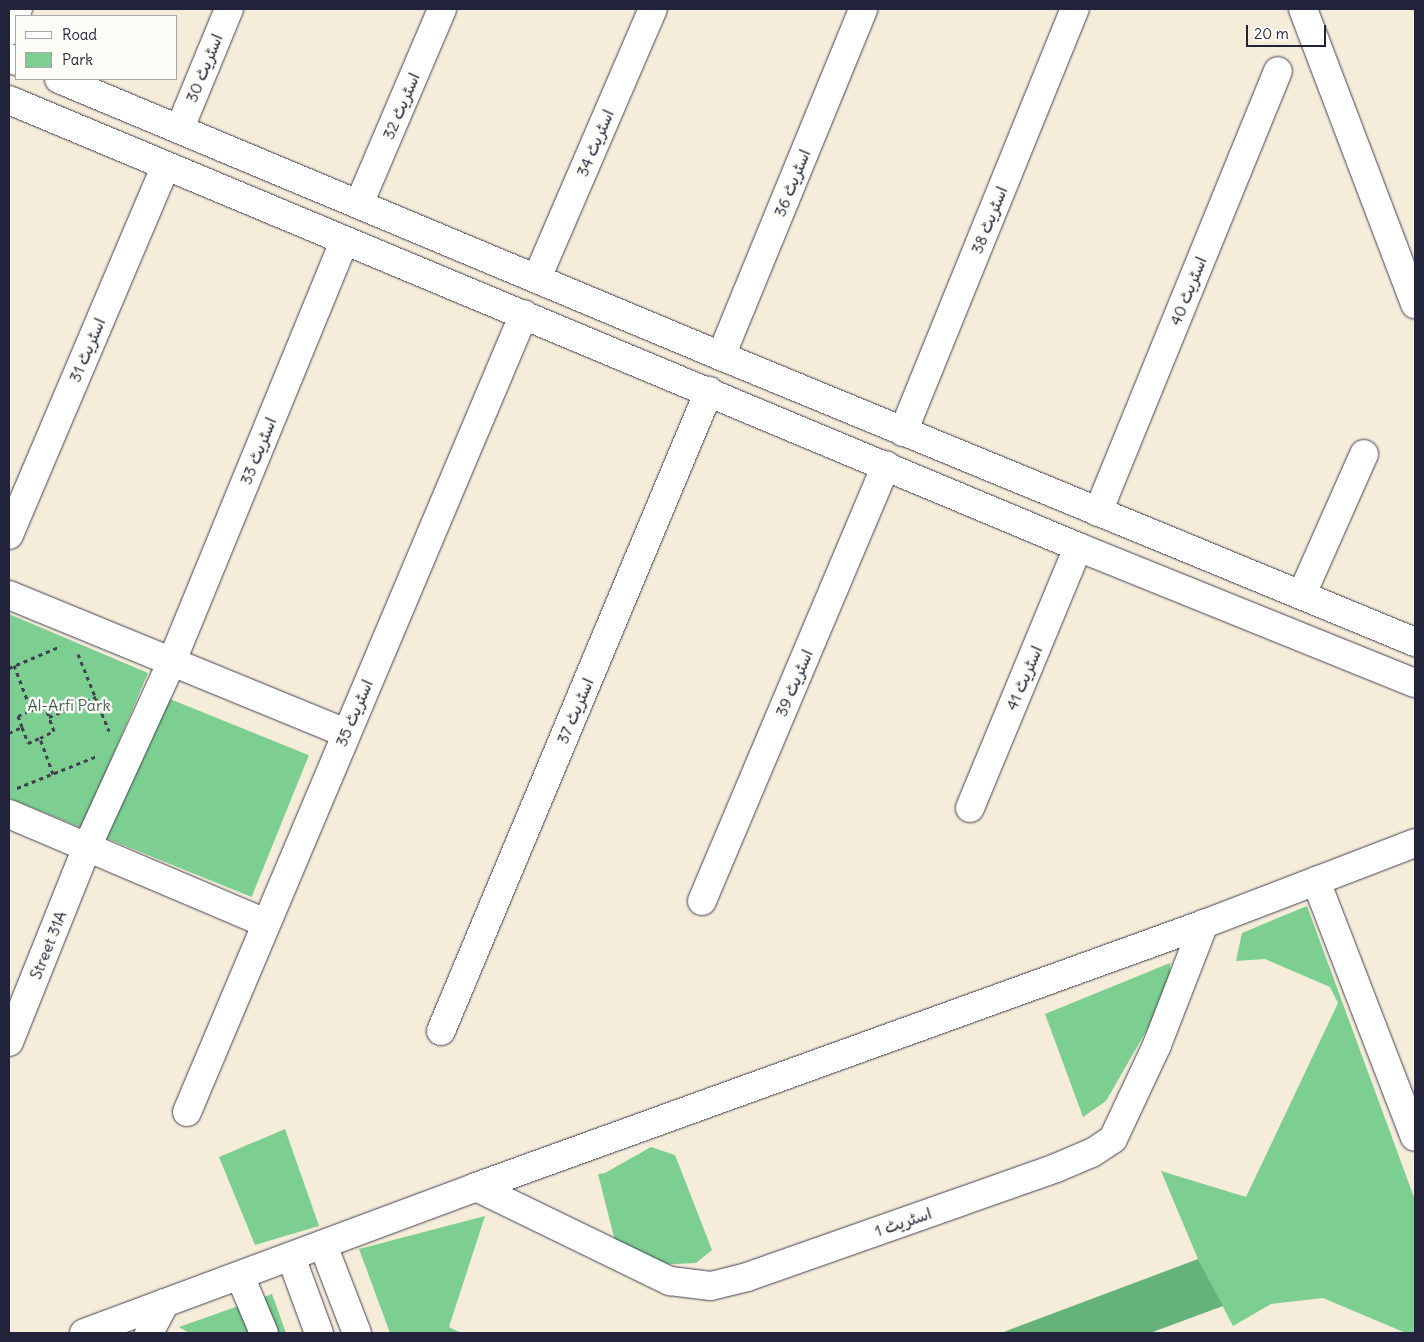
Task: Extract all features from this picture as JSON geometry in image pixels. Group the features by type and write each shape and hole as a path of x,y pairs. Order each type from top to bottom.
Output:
{"street":[{"name":"اسٹریٹ 30","path":"180,128 229,9"},
{"name":"اسٹریٹ 32","path":"359,204 442,9"},
{"name":"اسٹریٹ 34","path":"538,278 654,9"},
{"name":"اسٹریٹ 36","path":"721,356 863,9"},
{"name":"اسٹریٹ 38","path":"903,432 1075,9"},
{"path":"1303,9 1415,304"},
{"path":"9,31 15,16"},
{"name":"اسٹریٹ 40","path":"1098,512 1278,71"},
{"path":"61,80 180,128 903,432 1302,594 1415,642"},
{"path":"9,100 344,241 709,391 1078,547 1415,683"},
{"path":"110,142 126,106"},
{"name":"اسٹریٹ 31","path":"9,535 166,166"},
{"name":"اسٹریٹ 33","path":"87,848 172,661 344,241"},
{"name":"اسٹریٹ 35","path":"187,1112 345,733 524,314"},
{"name":"اسٹریٹ 37","path":"441,1030 709,391"},
{"path":"796,428 814,393"},
{"path":"1302,594 1364,454"},
{"name":"اسٹریٹ 39","path":"702,900 886,466"},
{"name":"اسٹریٹ 41","path":"970,808 1078,547"},
{"path":"9,595 345,733"},
{"path":"9,814 266,923"},
{"path":"84,1333 476,1187 1204,924 1415,843"},
{"name":"Street 31A","path":"9,1042 87,848"},
{"path":"1316,880 1415,1137"},
{"name":"اسٹریٹ 1","path":"476,1187 670,1282 711,1286 747,1277 1056,1168 1092,1153 1113,1139 1157,1045 1204,924"},
{"path":"323,1245 357,1333"},
{"path":"291,1257 319,1333"},
{"path":"240,1276 264,1333"},
{"path":"149,1333 164,1303"}],"path":[{"path":"9,668 65,644"},
{"path":"76,649 113,740"},
{"path":"14,665 31,710"},
{"path":"49,717 96,697"},
{"path":"45,704 49,717 54,731 28,743 18,716 45,704"},
{"path":"9,733 22,727"},
{"path":"40,738 53,774"},
{"path":"9,792 98,756"}],"green space":[{"name":"Al-Arfi Park","path":"9,614 148,673 82,828 9,798"},
{"path":"155,693 309,755 252,897 98,835"},
{"path":"1307,906 1415,1200 1415,1333 1406,1333 1323,1298 1271,1304 1233,1326 1198,1259 1161,1171 1246,1197 1338,1003 1330,987 1265,959 1236,961 1242,933"},
{"path":"1170,963 1171,988 1106,1101 1083,1117 1045,1014"},
{"path":"285,1129 319,1226 255,1245 219,1157"},
{"path":"651,1147 675,1155 712,1250 696,1263 654,1265 615,1241 598,1174 605,1173"},
{"path":"485,1216 449,1327 461,1333 390,1333 359,1249"},
{"path":"1198,1259 1223,1306 1150,1333 1001,1333"},
{"path":"272,1294 286,1333 189,1333 179,1327"}]}
